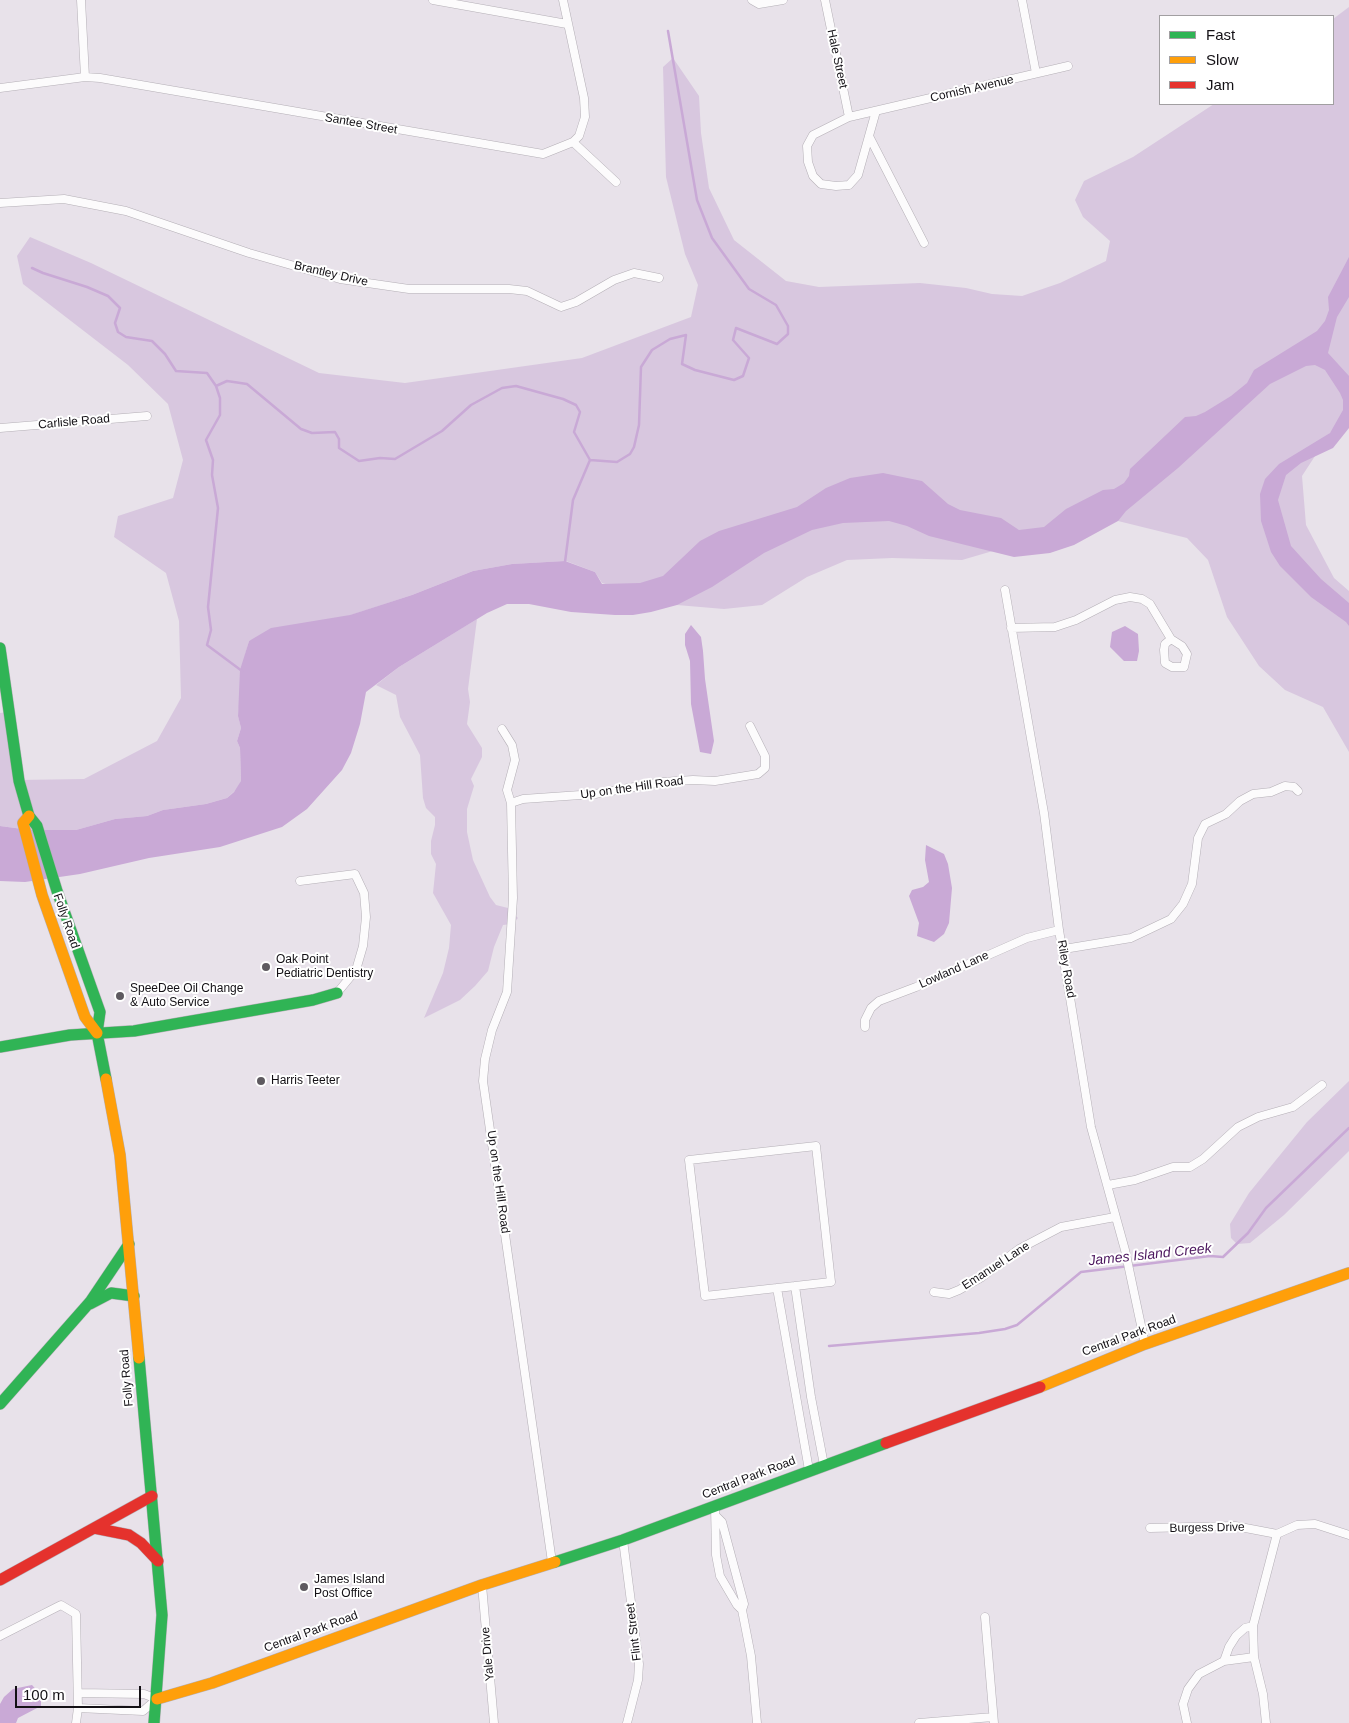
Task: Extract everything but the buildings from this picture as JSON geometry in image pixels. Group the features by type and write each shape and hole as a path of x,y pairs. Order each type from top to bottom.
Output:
{"main road":[{"name":"Folly Road","path":"0,648 10,729 19,780 29,816 37,826 57,891 100,1012 97,1033 120,1155 158,1561 162,1615 154,1723"},
{"name":"Folly Road","path":"29,816 23,823 42,895 85,1017 97,1033"},
{"path":"0,1046 97,1033 134,1031 313,1000 337,993"},
{"path":"0,1404 86,1306 129,1244"},
{"name":"Central Park Road","path":"156,1700 212,1683 482,1585 716,1511 809,1470 1013,1398 1145,1344 1349,1273"},
{"path":"86,1306 111,1293 134,1296"},
{"path":"0,1580 152,1496"},
{"path":"94,1528 129,1535 141,1543 158,1561"}],"street":[{"path":"81,0 85,77"},
{"path":"433,0 567,24"},
{"path":"563,0 584,98 586,117 579,136 572,142 616,182"},
{"path":"752,0 759,4 783,0"},
{"name":"Hale Street","path":"825,0 849,118"},
{"path":"1022,0 1036,73"},
{"name":"Cornish Avenue","path":"876,111 870,138 858,175 849,184 836,186 821,184 813,176 810,166 808,146 813,135 849,118 876,111 1036,73 1068,66"},
{"name":"Santee Street","path":"0,88 85,77 535,154 555,151 572,142"},
{"path":"870,138 924,243"},
{"name":"Brantley Drive","path":"0,203 64,199 126,212 249,253 340,278 409,289 509,289 527,291 561,307 576,302 614,280 634,273 658,278"},
{"name":"Carlisle Road","path":"0,428 148,416"},
{"name":"Riley Road","path":"1005,590 1041,795 1091,1127 1115,1217 1126,1250 1145,1344"},
{"path":"1011,628 1054,627 1076,620 1114,600 1130,597 1142,599 1150,604 1171,639"},
{"name":"Up on the Hill Road","path":"511,803 523,799 595,794 662,782 693,780 715,782 758,774 765,768 765,756 750,726"},
{"name":"Up on the Hill Road","path":"502,729 512,745 515,760 507,790 511,803 513,894 509,975 507,992 492,1030 485,1059 483,1081 552,1562"},
{"path":"1064,949 1131,938 1171,919 1183,904 1192,884 1198,838 1205,824 1226,814 1240,801 1252,794 1271,792 1285,786 1294,787 1298,792"},
{"path":"300,881 355,874 364,893 366,917 363,946 356,970 337,993"},
{"name":"Lowland Lane","path":"865,1027 865,1020 871,1008 879,1001 916,987 1027,938 1060,930"},
{"path":"1108,1185 1135,1180 1173,1167 1190,1167 1203,1160 1238,1127 1258,1117 1293,1107 1322,1085"},
{"path":"816,1146 832,1282 794,1286 705,1296 689,1160 816,1146"},
{"name":"Emanuel Lane","path":"934,1292 949,1294 959,1290 982,1277 1018,1249 1061,1227 1115,1217"},
{"path":"794,1286 824,1465"},
{"path":"777,1288 809,1470"},
{"path":"716,1511 714,1524 716,1555 720,1576 742,1610"},
{"path":"716,1511 725,1531 744,1604 742,1610 752,1656 757,1723"},
{"path":"1266,1723 1263,1694 1254,1657 1253,1626 1277,1534 1297,1525 1314,1524 1349,1535"},
{"name":"Burgess Drive","path":"1150,1528 1235,1526 1277,1534"},
{"name":"Flint Street","path":"623,1540 639,1664 638,1680 627,1723"},
{"name":"Yale Drive","path":"482,1585 494,1723"},
{"path":"0,1636 57,1607 61,1606 76,1614 78,1693 76,1723"},
{"path":"919,1723 993,1720 985,1617"},
{"path":"1224,1661 1228,1647 1236,1636 1246,1628 1253,1626"},
{"path":"1187,1723 1183,1704 1188,1689 1199,1674 1224,1661 1254,1657"},
{"path":"78,1693 144,1694 156,1700 143,1711 78,1708"}],"shaded area":[{"path":"1349,7 1349,423 1330,433 1302,476 1306,525 1334,578 1349,591 1349,752 1323,707 1285,690 1259,666 1227,617 1208,560 1187,538 1118,521 1078,526 962,560 892,558 847,560 807,577 762,605 724,609 677,605 602,583 595,572 566,561 512,564 473,571 412,595 348,616 249,641 245,655 238,715 241,728 237,741 240,748 241,781 240,786 227,798 206,804 163,810 147,816 115,819 76,830 30,830 0,826 0,713 8,712 19,780 84,779 157,741 181,698 179,621 166,573 114,537 118,516 173,498 183,460 168,404 128,365 23,284 17,256 30,237 91,263 319,373 405,383 582,358 691,317 698,285 685,254 666,177 663,67 673,58 699,96 701,133 709,188 734,240 786,281 819,287 920,283 966,288 992,294 1022,296 1060,283 1106,261 1110,241 1083,217 1075,200 1084,181 1133,157 1212,105 1334,105 1334,18"},
{"path":"1349,257 1349,297 1337,317 1328,353 1349,376 1349,428 1333,448 1301,463 1286,475 1278,500 1291,546 1321,579 1349,603 1349,626 1311,597 1280,566 1271,552 1261,521 1260,494 1265,479 1279,464 1330,433 1343,410 1343,400 1340,393 1325,370 1315,365 1306,366 1270,384 1178,468 1126,511 1118,521 1074,545 1050,553 1014,557 929,536 907,526 889,521 843,523 812,530 764,553 712,587 677,605 651,612 615,615 571,612 529,604 507,604 487,613 399,667 366,692 360,724 351,753 342,770 307,809 282,827 220,847 149,858 80,874 25,882 0,881 0,826 30,830 76,830 115,819 147,816 163,810 206,804 227,798 234,792 241,781 240,748 237,741 241,728 238,716 240,670 249,641 271,628 350,615 412,595 473,571 512,564 565,561 595,572 602,584 640,583 663,576 700,541 719,531 797,507 826,488 850,478 883,473 922,481 948,504 960,510 1001,518 1019,530 1044,527 1066,509 1103,490 1114,489 1124,483 1129,476 1130,469 1185,417 1196,416 1205,412 1231,396 1247,383 1254,370 1317,331 1325,321 1329,310 1328,297"},
{"path":"477,619 468,689 470,702 467,724 482,748 482,757 471,779 474,786 467,809 467,832 473,860 490,897 496,905 508,908 518,918 512,924 503,925 494,947 488,971 475,986 460,1000 424,1018 443,973 449,948 451,925 433,893 436,864 431,854 431,841 435,817 426,808 423,798 420,755 400,717 396,695 376,685 399,667"},
{"path":"691,625 701,637 714,741 711,754 700,752 691,704 690,661 685,645 685,634"},
{"path":"1125,626 1138,634 1139,651 1137,661 1124,661 1110,647 1112,632"},
{"path":"926,845 944,854 948,864 952,888 949,923 944,934 934,942 917,936 919,923 909,896 912,890 923,887 929,882 925,860"},
{"path":"1349,1081 1349,1151 1284,1215 1250,1243 1237,1244 1231,1238 1230,1224 1249,1193 1307,1122"},
{"path":"32,1685 41,1695 41,1706 18,1718 16,1723 0,1723 0,1704 4,1697 13,1689"}],"waterway":[{"path":"590,460 617,462 630,454 634,447 639,425 641,367 652,350 670,339 686,335 682,364 695,370 734,380 743,376 749,358 733,340 736,328 777,344 788,334 788,326 776,305 749,289 712,238 697,200 668,31"},
{"path":"32,268 108,296 120,308 115,323 118,332 126,337 152,341 165,354 176,371 207,373 216,386 220,398 220,415 206,440 213,460 212,475 218,508 208,607 211,630 207,645 242,671"},
{"path":"216,386 227,381 247,384 301,429 312,433 335,432 339,439 339,448 359,461 380,458 395,459 442,431 471,405 502,388 516,386 563,399 576,405 580,412 574,432 590,460"},
{"path":"565,562 573,500 590,460"},
{"name":"James Island Creek","path":"829,1346 1005,1329 1017,1325 1081,1272 1210,1256 1223,1257 1248,1233 1266,1208 1349,1128"}],"traffic: fast":[{"path":"0,648 19,781 29,816 37,826 57,891 100,1012 97,1033 106,1079"},
{"path":"0,1047 70,1035 134,1031 313,1000 337,993"},
{"path":"0,1404 90,1302 129,1244"},
{"path":"90,1304 111,1293 134,1296"},
{"path":"139,1358 162,1615 154,1723"},
{"path":"555,1562 623,1540 886,1443"}],"traffic: slow":[{"path":"29,816 23,823 42,895 85,1017 97,1033"},
{"path":"106,1079 120,1155 139,1358"},
{"path":"1040,1387 1145,1344 1349,1273"},
{"path":"157,1699 212,1683 482,1585 555,1562"}],"traffic: jam":[{"path":"886,1443 1040,1387"},
{"path":"0,1580 152,1496"},
{"path":"94,1528 129,1535 141,1543 158,1561"}],"place":[{"name":"Oak Point Pediatric Dentistry","path":"266,967"},
{"name":"SpeeDee Oil Change & Auto Service","path":"120,996"},
{"name":"Harris Teeter","path":"261,1081"},
{"name":"James Island Post Office","path":"304,1587"}]}
